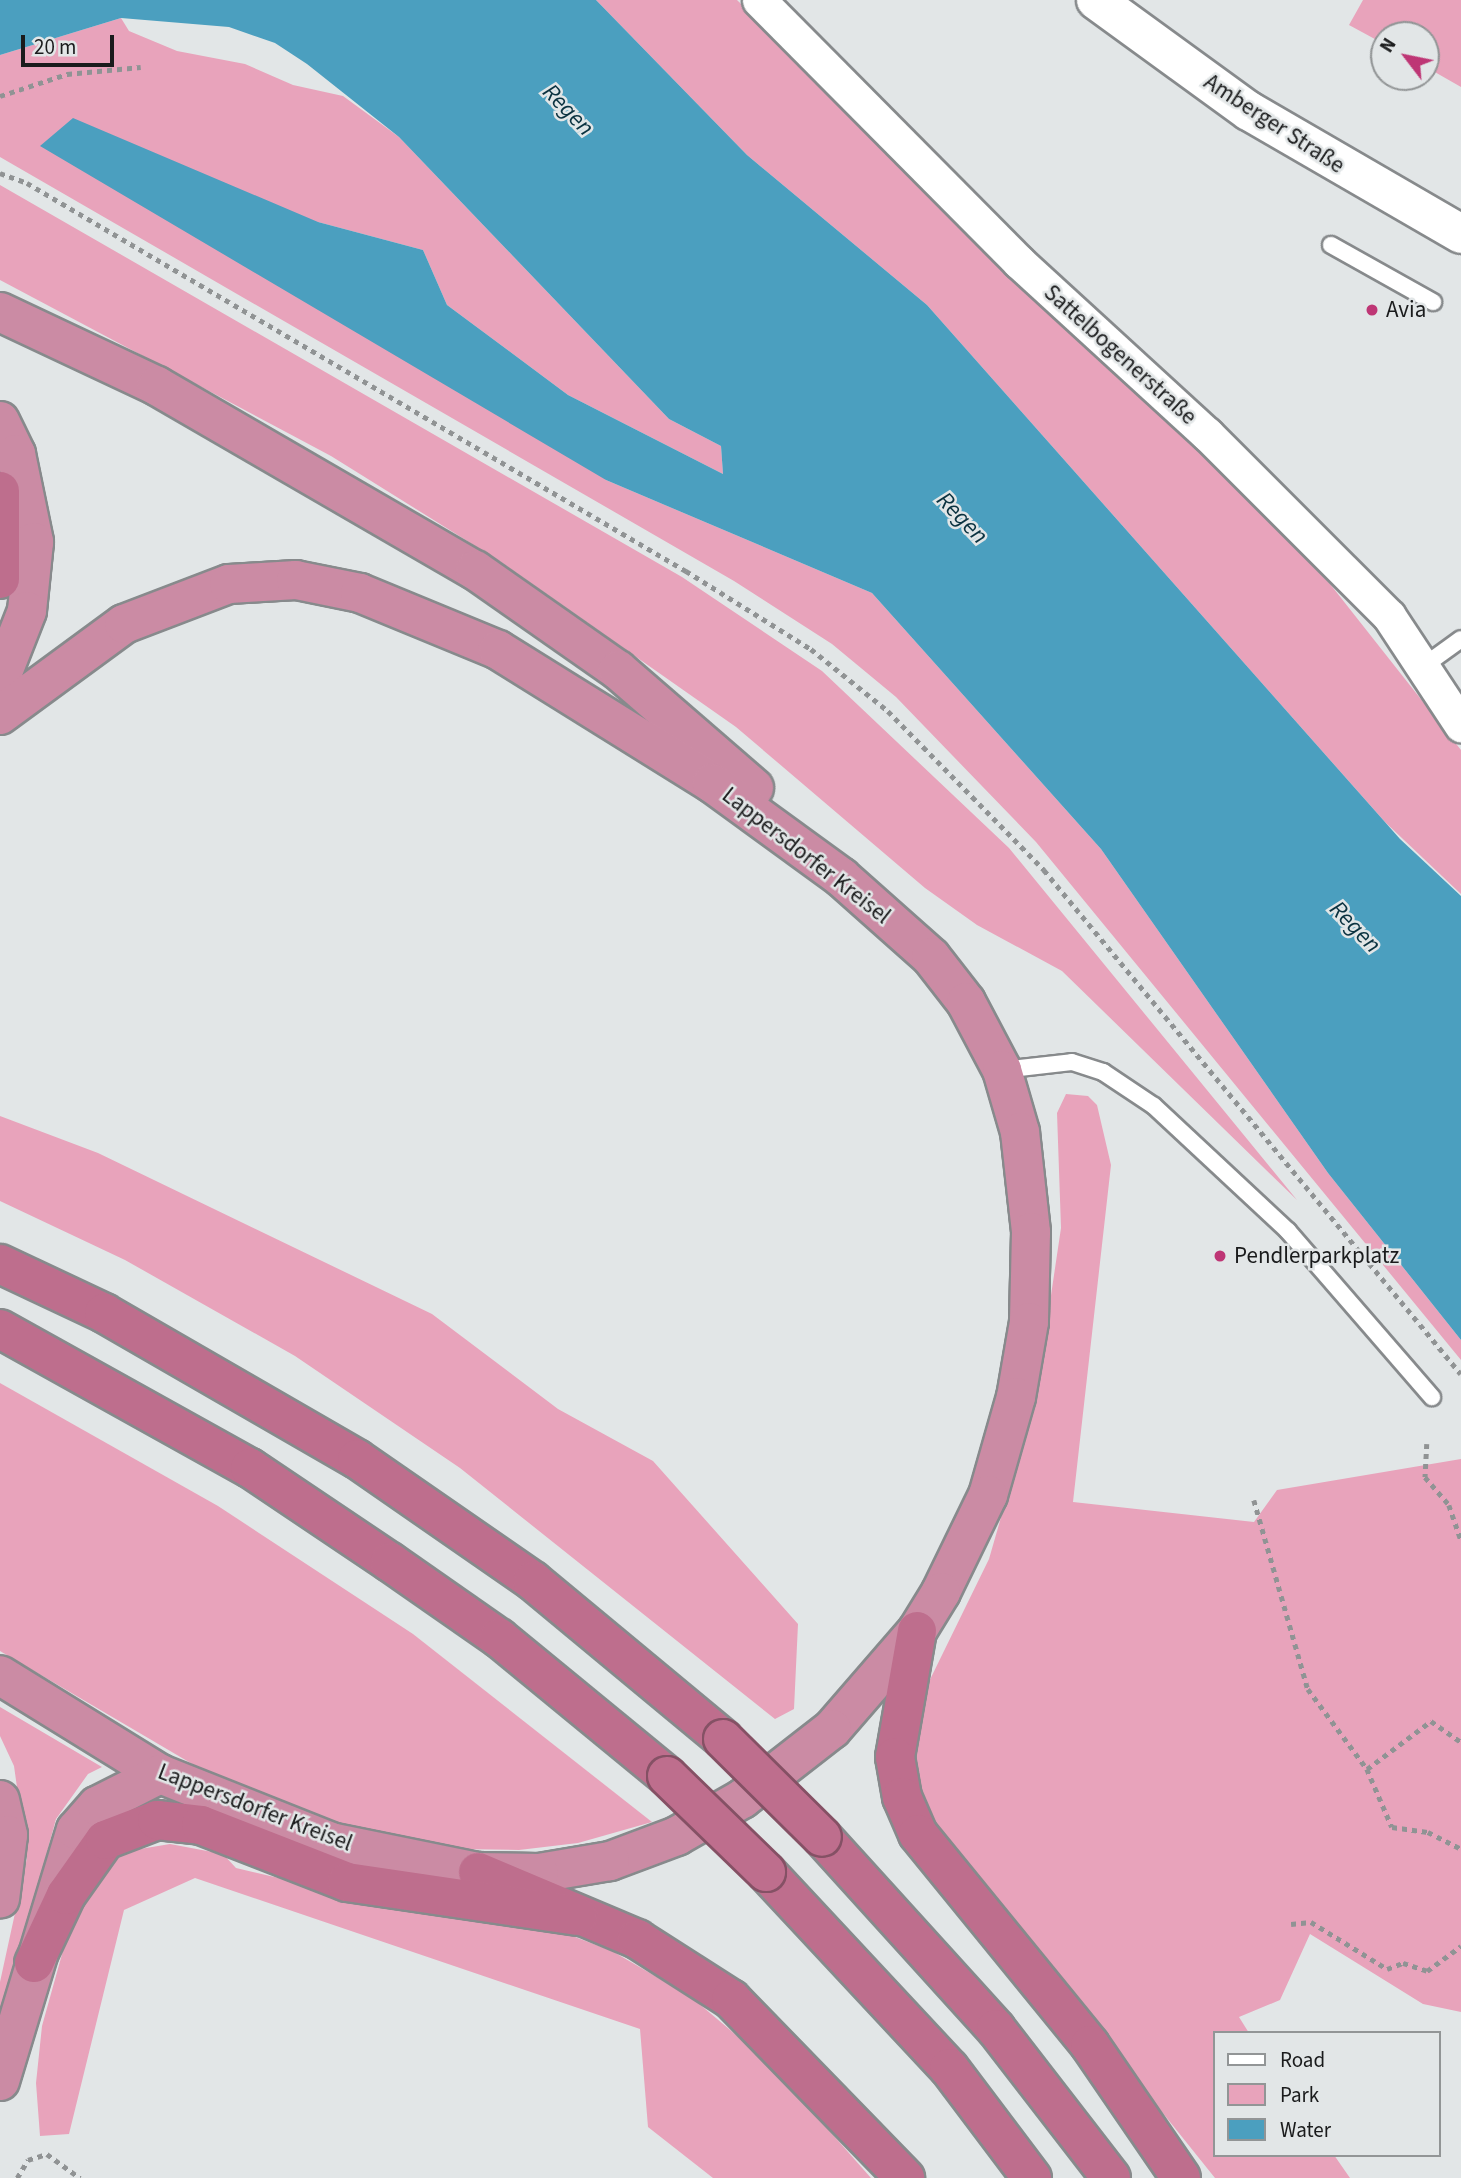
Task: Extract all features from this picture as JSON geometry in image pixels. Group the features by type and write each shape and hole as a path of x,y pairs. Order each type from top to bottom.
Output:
{"highway":[{"path":"0,312 157,386 475,570 672,714 841,877"},
{"path":"0,421 16,454 34,542 27,611 0,680"},
{"path":"0,491 0,579"},
{"name":"Lappersdorfer Kreisel","path":"0,715 79,652 170,603 253,581 331,586 443,624 550,678 641,734 841,877 931,957 966,1002 1002,1070 1028,1181 1029,1322 988,1495 917,1631 799,1758 677,1836 610,1861 539,1873 478,1872 331,1842 160,1774 0,1675"},
{"path":"0,1264 140,1333 356,1459 533,1581 723,1740 822,1837 996,2029 1111,2178"},
{"path":"0,1329 250,1468 358,1540 499,1638 667,1776 766,1872 949,2068 1032,2178"},
{"path":"917,1631 895,1757 902,1797 918,1834 1090,2045 1181,2178"},
{"path":"0,2081 76,1830 106,1799 160,1774"},
{"path":"0,1800 8,1835 1,1885"},
{"path":"34,1963 66,1895 105,1840 158,1820 201,1825 347,1882 578,1916"},
{"path":"478,1872 637,1939 731,1999 905,2178"}],"main road":[{"name":"Amberger Straße","path":"1096,0 1249,111 1461,234"}],"street":[{"name":"Sattelbogenerstraße","path":"759,0 1019,262 1207,434 1389,616 1425,665 1461,725"}],"lane":[{"path":"1331,245 1433,302"},
{"path":"1425,665 1461,639"},
{"path":"1002,1070 1072,1062 1103,1072 1154,1106 1288,1231 1432,1397"}],"path":[{"path":"0,96 67,74 141,67"},
{"path":"0,173 686,571 811,649 888,711 1044,870 1461,1374"},
{"path":"1427,1444 1425,1477 1449,1505 1461,1539"},
{"path":"1254,1500 1308,1689 1367,1769 1392,1827 1428,1832 1461,1849"},
{"path":"1367,1769 1431,1721 1461,1742"},
{"path":"1291,1924 1311,1922 1387,1969 1403,1962 1427,1970 1461,1946"},
{"path":"18,2178 28,2160 47,2154 80,2178"}],"green space":[{"path":"596,0 737,0 1203,452 1330,584 1461,750 1461,894 1385,822 927,305 747,155"},
{"path":"1363,0 1461,0 1461,87 1440,75 1440,21 1370,21 1370,36 1349,25"},
{"path":"121,18 129,31 177,51 245,64 293,85 343,96 399,137 669,419 721,446 723,474 568,395 447,305 423,250 318,222 606,480 872,593 1101,849 1328,1173 1461,1340 1461,1360 1036,842 896,697 832,644 734,581 0,157 0,55"},
{"path":"0,185 682,577 822,671 1009,848 1297,1200 1062,971 977,925 925,888 736,727 501,562 331,456 0,280"},
{"path":"1066,1094 1088,1096 1097,1105 1111,1165 1073,1502 1254,1522 1277,1490 1461,1459 1461,2012 1423,2004 1310,1934 1280,2000 1239,2017 1248,2031 1212,2031 1212,2157 1335,2157 1350,2178 1215,2178 926,1818 909,1767 920,1700 989,1559 1036,1396 1061,1228 1057,1113"},
{"path":"0,1116 98,1153 432,1314 558,1409 653,1461 798,1624 794,1709 775,1719 460,1468 295,1356 125,1260 0,1201"},
{"path":"0,1383 218,1506 413,1634 652,1822 578,1843 519,1850 455,1849 380,1836 296,1810 194,1765 0,1651"},
{"path":"0,1707 102,1767 88,1774 56,1819 0,2025 0,1982 27,1858 14,1766 0,1736"},
{"path":"170,1844 223,1854 236,1868 374,1900 567,1934 612,1951 691,1997 729,2029 780,2075 871,2178 713,2178 648,2127 640,2029 195,1878 124,1910 69,2134 40,2136 36,2083 42,2026 76,1904 99,1872 128,1851"}],"water":[{"name":"Regen","path":"0,0 596,0 747,155 927,305 1400,839 1461,896 1461,1340 1328,1173 1101,849 872,593 606,480 40,146 73,118 318,222 423,250 447,305 568,395 723,474 721,446 669,419 399,137 307,64 275,43 229,27 121,18 0,55"}],"place":[{"name":"Avia","path":"1372,310"},
{"name":"Pendlerparkplatz","path":"1220,1256"}]}
